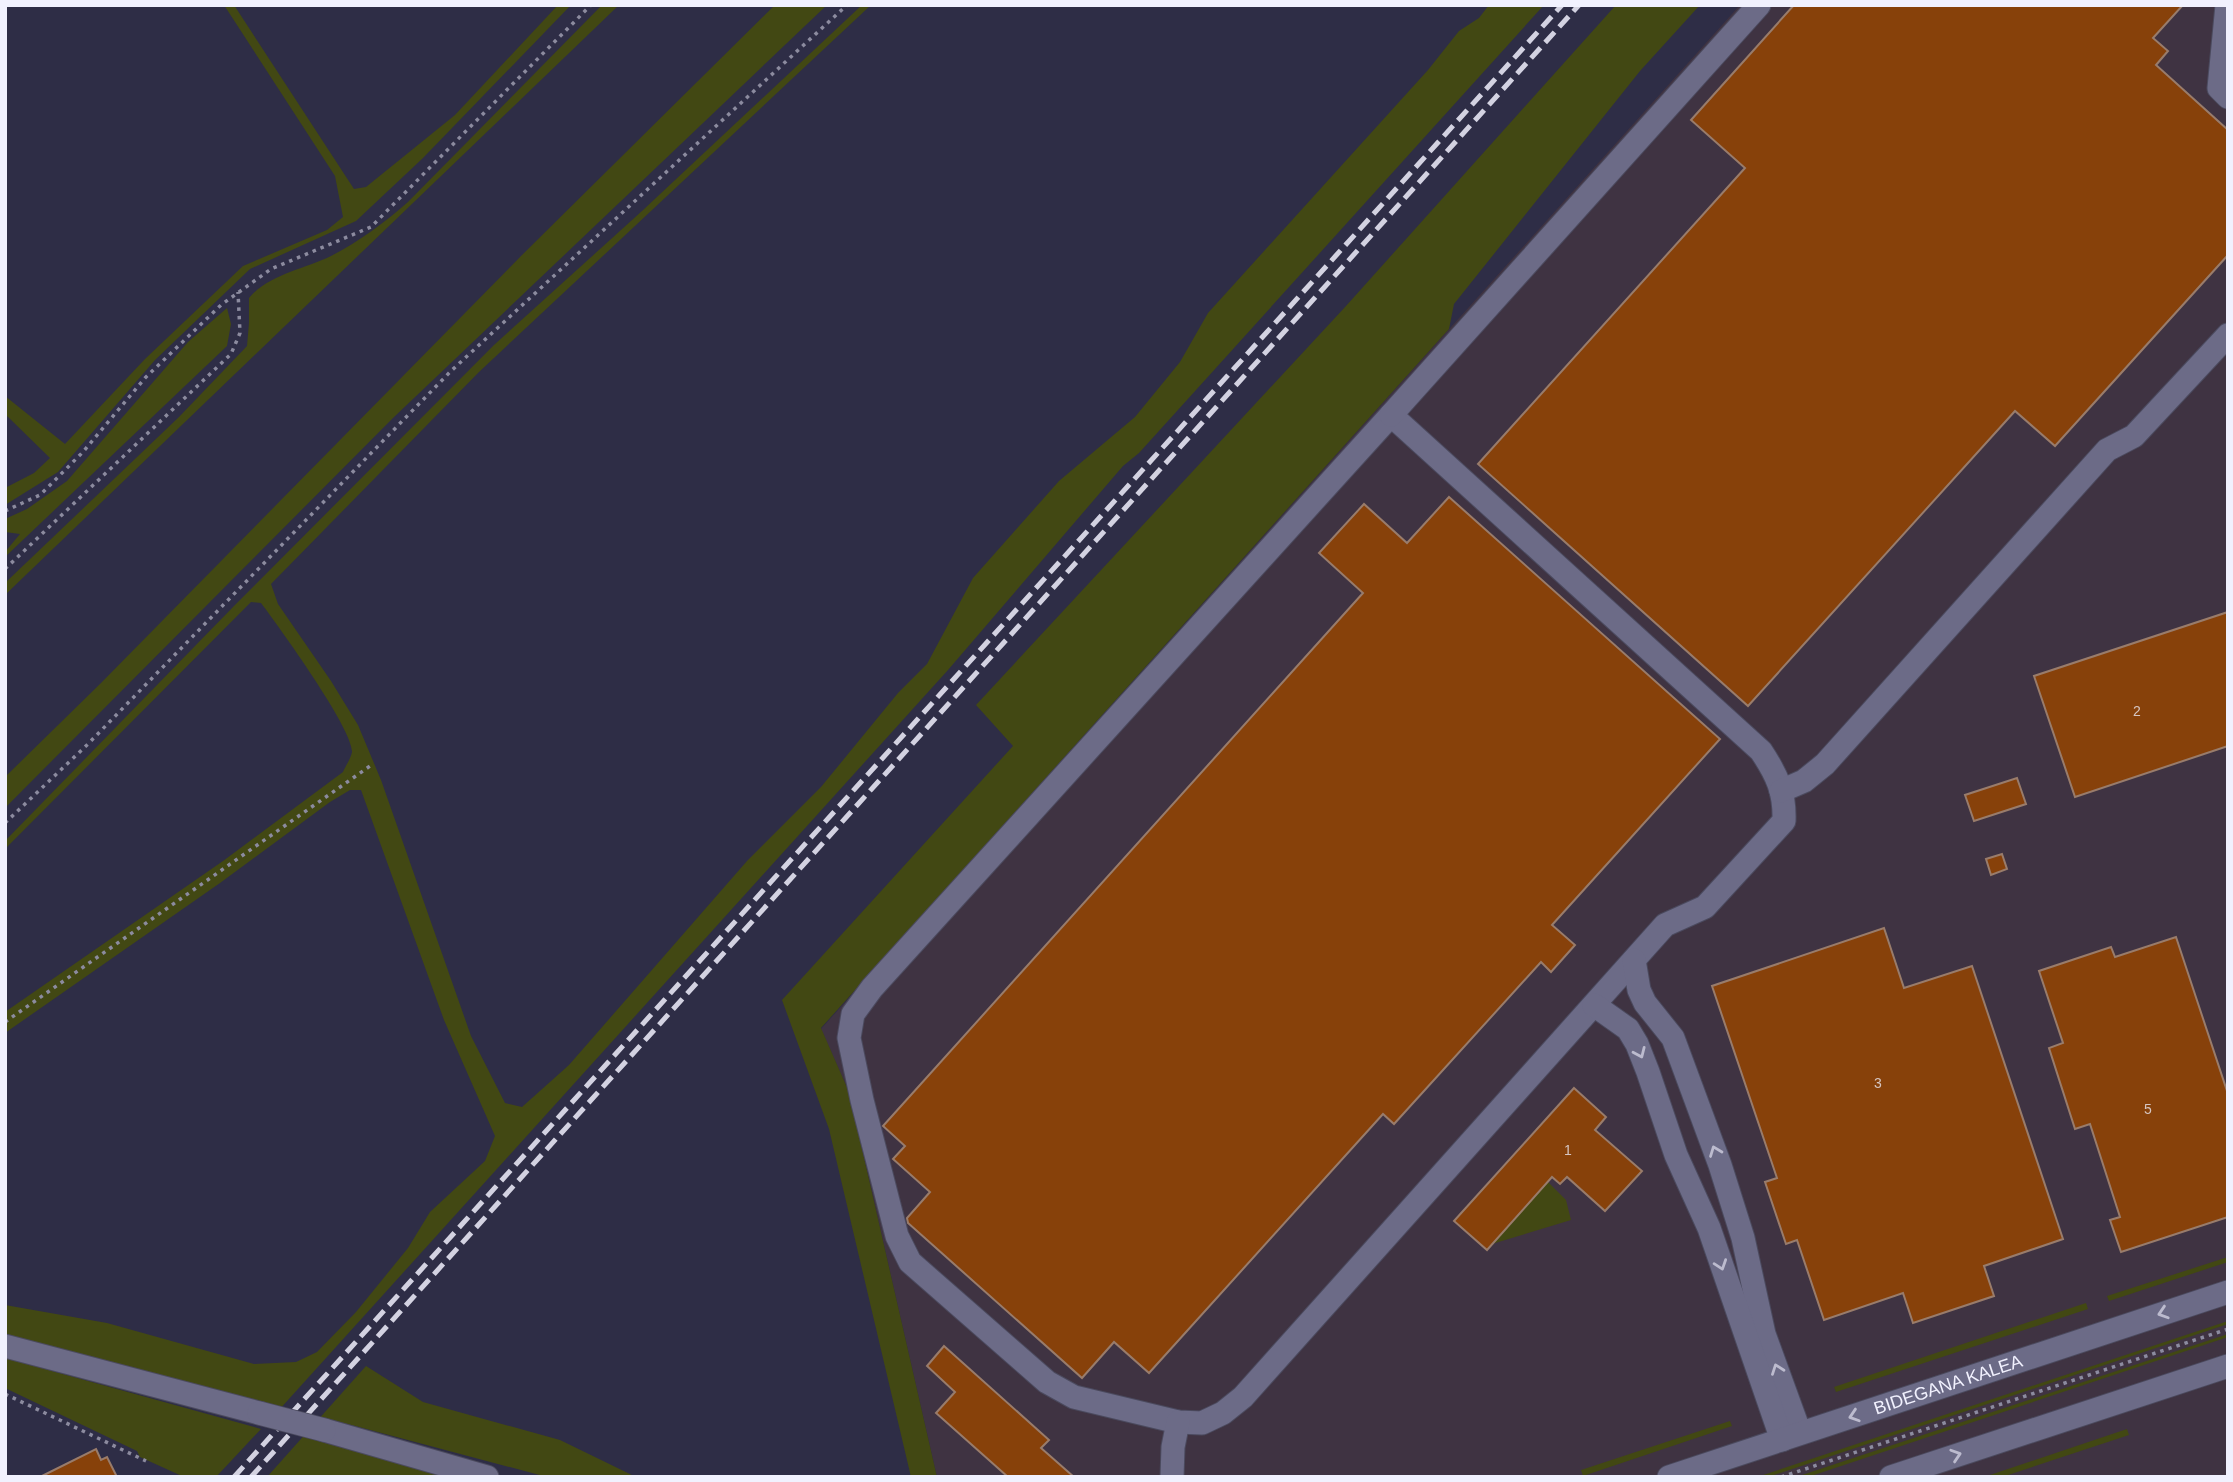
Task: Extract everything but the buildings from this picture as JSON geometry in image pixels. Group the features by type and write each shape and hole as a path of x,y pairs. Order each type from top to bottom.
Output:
{"street":[{"path":"1391,415 1760,751 1777,775 1784,804 1784,821 1705,907 1665,925 1243,1397 1223,1413 1202,1423 1178,1422 1073,1397 1047,1381 909,1262 897,1236 862,1100 849,1038 853,1014 873,988 1759,5"},
{"path":"2227,5 2219,88 2228,97"},
{"path":"1781,791 1804,782 1825,764 2107,450 2134,436 2228,334"},
{"path":"1634,960 1639,990 1645,1003 1673,1038 1720,1165 1743,1238 1764,1334 1791,1436"},
{"path":"1594,1005 1628,1029 1641,1053 1676,1155 1709,1228 1791,1436"},
{"name":"BIDEGANA KALEA","path":"1669,1477 2228,1292"},
{"path":"5,1346 324,1430 487,1477"},
{"path":"1891,1477 2228,1366"},
{"path":"1172,1477 1173,1447 1178,1422"}],"path":[{"path":"5,511 40,495 83,452 145,378 220,305 271,269 370,227 591,5"},
{"path":"5,823 88,744 451,370 848,5"},
{"path":"5,569 231,354 240,333 238,292"},
{"path":"5,1022 370,766"},
{"path":"1781,1477 2228,1329"},
{"path":"5,1394 146,1461"}],"shaded area":[{"path":"1740,5 2228,5 2228,1477 937,1477 849,1092 821,1029"}],"green space":[{"path":"224,5 234,5 354,189 366,187 455,115 558,5 571,5 423,158 356,221 250,269 155,360 58,472 5,505 5,488 34,473 50,458 5,414 5,396 65,444 145,359 243,266 327,230 343,217 335,176"},
{"path":"602,5 619,5 5,595 5,583 179,417 247,346 249,298 257,290 276,278 342,250 399,210"},
{"path":"775,5 827,5 393,418 5,808 5,777 521,256"},
{"path":"862,5 871,5 479,372 271,584 278,604 358,725 381,780 471,1036 505,1103 522,1107 569,1065 747,861 821,787 898,693 927,664 973,578 1059,481 1135,417 1180,362 1208,313 1428,70 1459,31 1479,18 1489,5 1544,5 1139,453 1123,466 948,670 279,1410 5,1334 5,1305 107,1323 254,1364 296,1362 317,1352 356,1312 408,1248 430,1212 485,1161 495,1136 444,1020 361,790 350,790 330,802 220,883 5,1033 5,1012 223,861 343,772 352,752 341,722 314,678 261,603 251,602 5,849 5,841 494,345"},
{"path":"1616,5 1700,5 1640,71 1454,304 1449,329 821,1028 849,1092 937,1477 911,1477 829,1129 782,1000 1013,746 976,705 1346,306"},
{"path":"227,308 231,324 227,346 5,557 5,552 20,534 5,532 5,519 27,509 67,481 188,342"},
{"path":"1548,1182 1566,1200 1571,1220 1492,1244"},
{"path":"2228,1257 2228,1262 2109,1301 2107,1296"},
{"path":"2086,1303 2088,1309 1836,1392 1834,1387"},
{"path":"2228,1321 2228,1324 1768,1477 1757,1477"},
{"path":"2228,1334 2228,1337 1808,1477 1796,1477"},
{"path":"5,1358 261,1429 216,1477 184,1477 140,1457 137,1451 5,1388"},
{"path":"366,1366 423,1402 560,1440 636,1477 547,1477 329,1419 315,1440 450,1477 267,1477"},
{"path":"1730,1421 1732,1426 1583,1476 1581,1470"},
{"path":"2127,1429 2129,1435 2002,1477 1984,1477"}],"railway":[{"path":"234,1477 1562,5"},
{"path":"251,1477 1579,5"}]}
